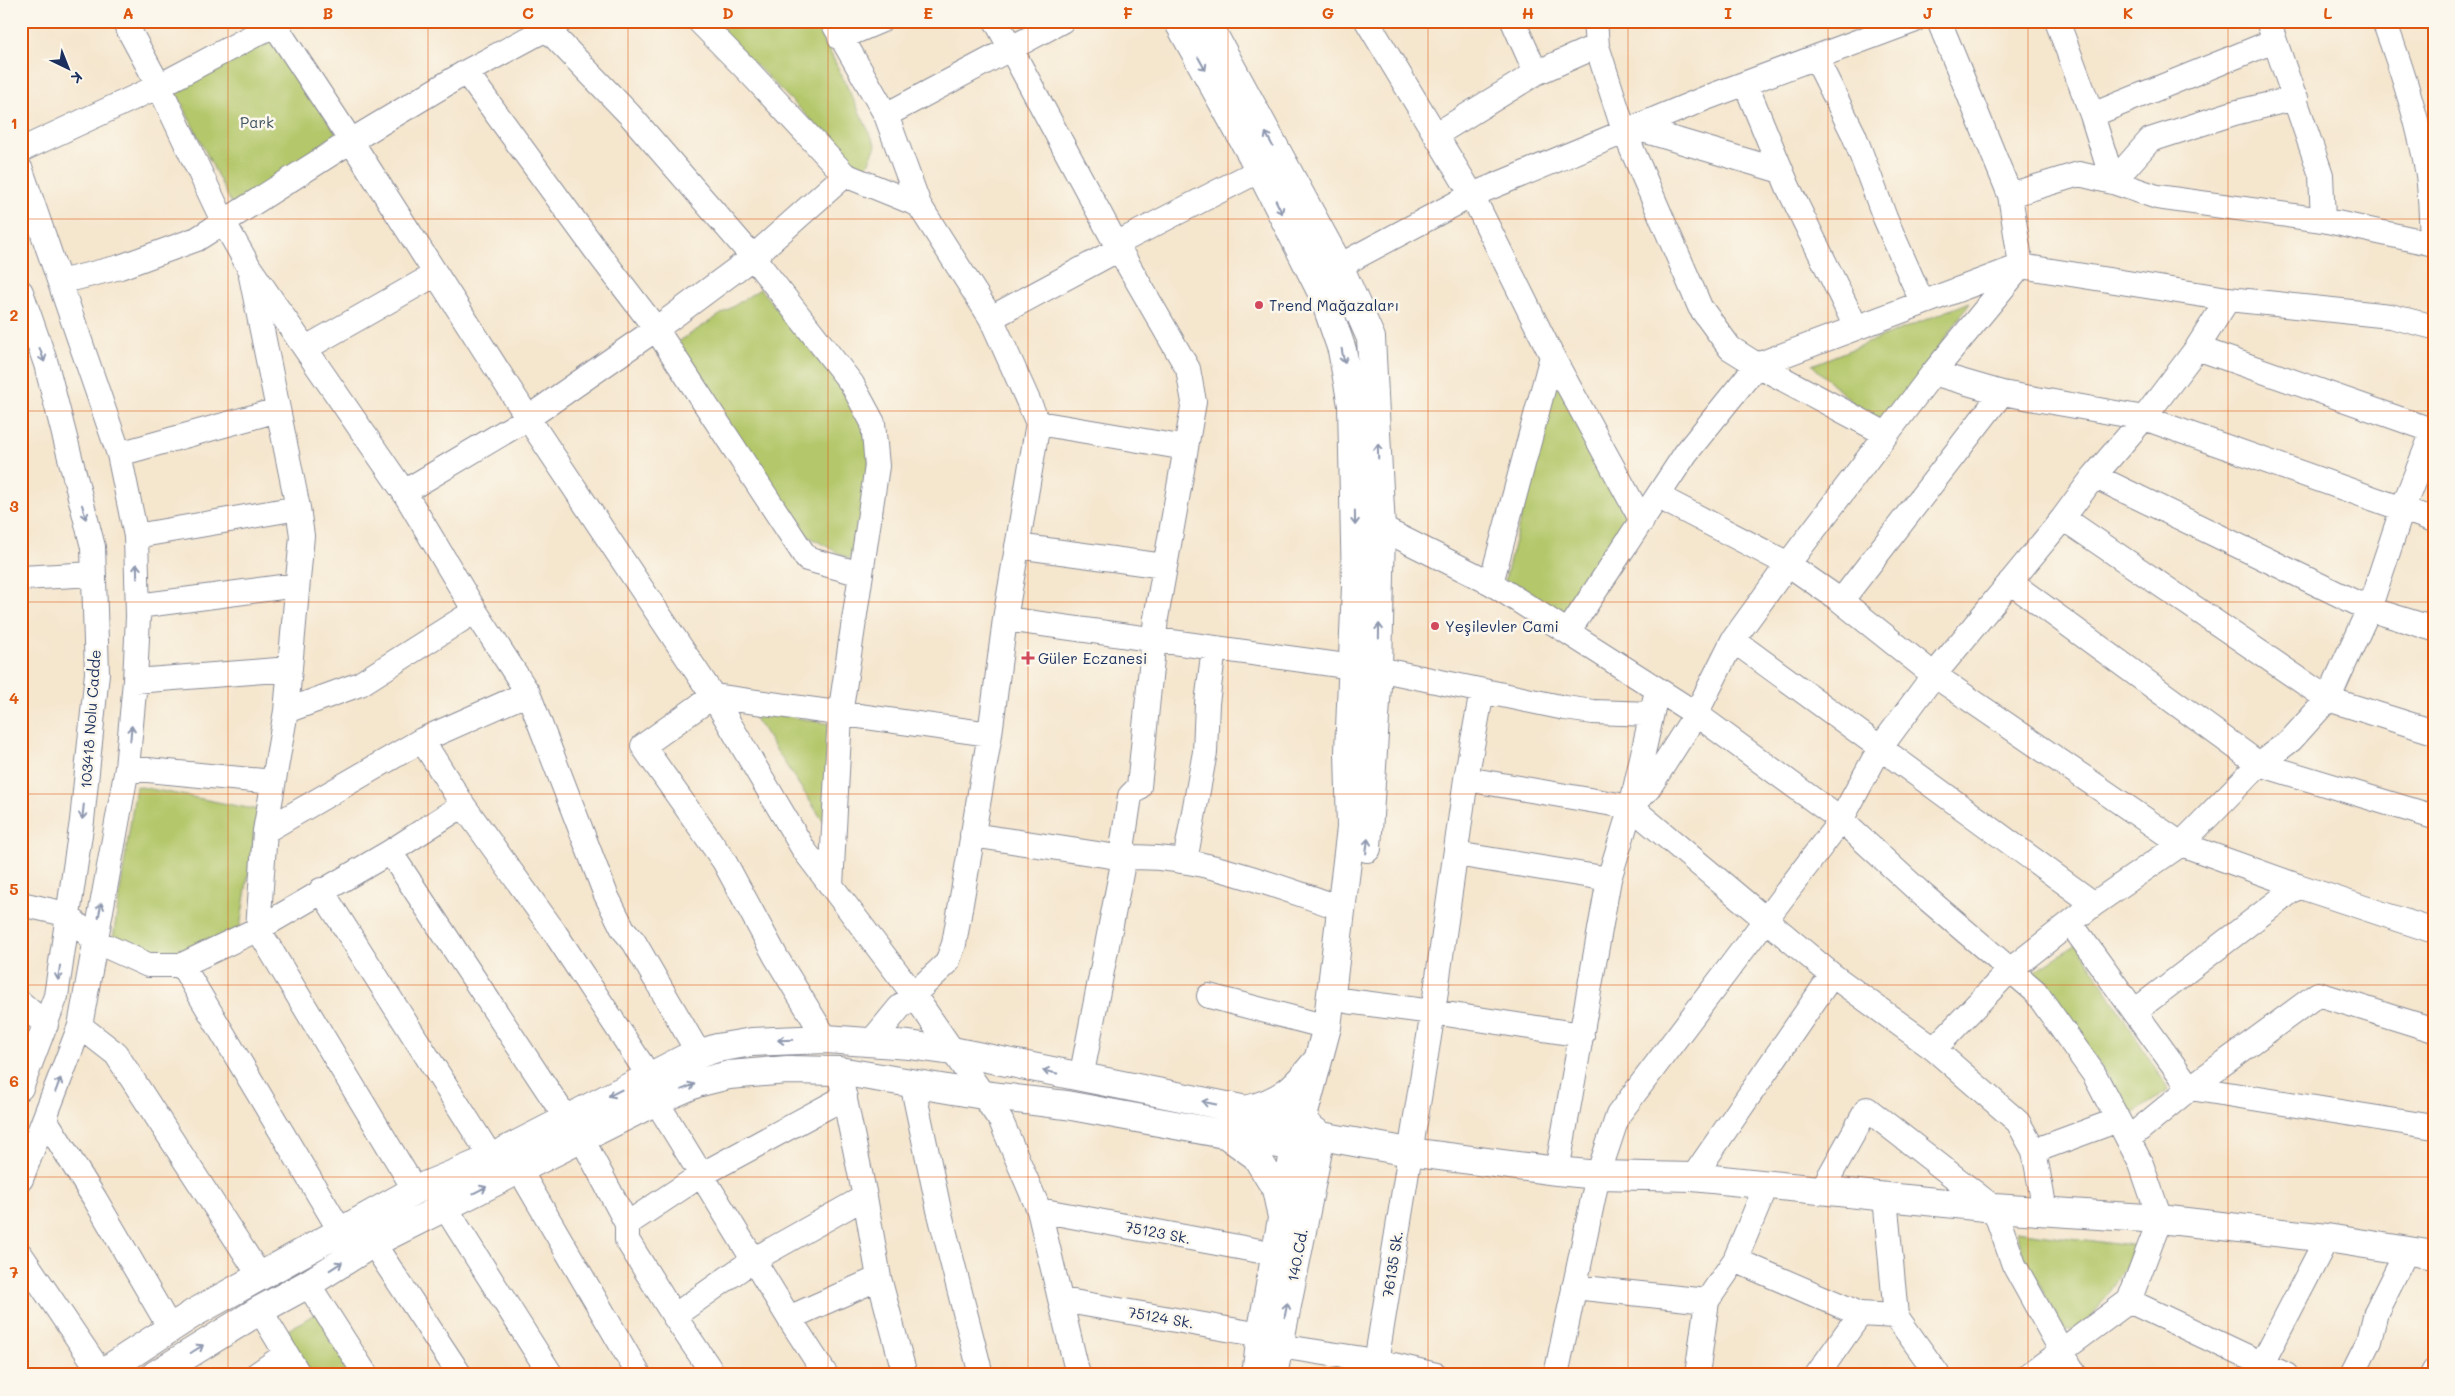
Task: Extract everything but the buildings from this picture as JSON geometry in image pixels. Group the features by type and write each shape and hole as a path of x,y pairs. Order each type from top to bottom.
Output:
{"main road":[{"path":"653,1088 697,1083 729,1075 787,1070 842,1084 912,1083 983,1095 1066,1105 1295,1147 1311,1128 1346,1001 1368,838 1365,668 1356,586 1352,406 1342,350 1323,296 1260,170 1178,21"},
{"path":"1206,21 1339,266 1371,338 1381,528 1365,668 1349,752 1351,828 1327,1027 1318,1059 1311,1128"},
{"path":"100,1374 170,1328 415,1190 491,1157 574,1128 653,1088 699,1054 717,1048 752,1042 826,1039 952,1051 1246,1110 1409,1152 1556,1171 1598,1175 1693,1177 1994,1208 2160,1219 2328,1238 2434,1255"},
{"path":"1246,1110 1265,1106 1294,1089 1318,1059"},
{"path":"155,1375 260,1310 308,1284 373,1242 519,1169 574,1128"},
{"name":"140.Cd.","path":"1256,1375 1270,1340 1311,1128"},
{"path":"1226,1134 1256,1156 1276,1189 1282,1217"},
{"name":"140.Cd.","path":"1273,1375 1270,1340 1276,1254 1295,1147"}],"street":[{"path":"124,21 159,86 223,221 249,267 404,492 475,611 528,693 606,895 623,929 634,942 699,1054"},
{"path":"698,21 752,74 845,175 920,205"},
{"path":"871,1042 899,1008 947,963 954,944 990,734 1004,619 1038,423 991,318 920,205 886,115 836,30 880,21"},
{"path":"996,21 1117,247 1188,369 1194,402 1156,618 1139,787 1130,796 1122,842 1124,858 1081,1078"},
{"path":"886,115 1062,21"},
{"path":"1367,21 1437,134 1472,195 1552,356 1642,521"},
{"path":"1513,21 1536,73"},
{"path":"1595,21 1597,46 1700,307 1730,348 1757,365 1886,434"},
{"path":"1339,266 1472,195 1706,98 1746,85 1913,21"},
{"path":"1631,807 1648,789 1696,714 1733,640 1886,434 1933,373 2021,266 2010,195 1939,21"},
{"path":"2057,21 2092,115 2113,182"},
{"path":"2010,195 2079,174 2113,182 2156,197 2323,220 2433,244 2428,178 2419,127 2406,78 2384,21"},
{"path":"21,150 159,86 276,23 528,418 712,696 804,850 914,995 1001,1121 1039,1210 1062,1300 1078,1375"},
{"path":"60,282 120,267 197,239 351,141 466,72 556,24 629,114 753,257 852,384 873,423 877,466 840,715 831,886"},
{"path":"2092,115 2271,31 2296,98 2321,175 2323,220"},
{"path":"1437,134 1536,73 1597,46"},
{"path":"1816,58 1854,135 1885,218 1922,302"},
{"path":"466,72 594,250 656,329 808,559 861,574"},
{"path":"1746,85 1781,171 1856,326"},
{"path":"2113,182 2150,140 2234,112 2296,98"},
{"path":"1630,130 1781,171"},
{"path":"21,170 119,454 136,536 138,606 135,681 127,768 80,1026 21,1179"},
{"path":"991,318 1260,170"},
{"path":"404,492 528,418 656,329 753,257 845,175"},
{"path":"1568,632 1659,497 1686,453 1757,365 1856,326 2021,266 2228,299 2390,316 2434,326"},
{"path":"249,267 302,536 286,711 272,782 265,831 258,929 415,1190"},
{"path":"306,348 436,274"},
{"name":"103418 Nolu Cadde","path":"21,292 46,364 93,548 96,673 82,822 66,914 56,996 21,1088"},
{"path":"1556,1375 1598,1175 1618,1115 1764,919 1841,820 1880,748 1934,675 2064,518 2094,476 2144,418 2196,348 2228,299"},
{"path":"1934,1050 2010,970 2071,924 2094,904 2182,844 2259,764 2290,740 2328,699 2369,609 2402,510 2434,430 2196,348"},
{"path":"1491,583 1552,356"},
{"path":"1933,373 2002,392 2144,418 2434,520"},
{"path":"1840,601 2002,392"},
{"path":"119,454 278,410"},
{"path":"1038,423 1186,448"},
{"path":"2094,476 2369,609 2434,629"},
{"path":"1659,497 1788,564 1840,601 1934,675 2182,844 2298,886 2434,931"},
{"path":"136,536 298,508"},
{"path":"2064,518 2328,699 2434,732"},
{"path":"1381,528 1491,583 1696,714 1841,820 1924,896 2035,992 2094,1074 2141,1164 2160,1219 2129,1301 2029,1375"},
{"path":"1018,546 1164,566"},
{"path":"21,578 94,574"},
{"path":"2010,582 2259,764 2434,817"},
{"path":"138,606 297,585"},
{"path":"286,711 360,684 475,611"},
{"path":"1004,619 1365,668 1593,712 1651,714"},
{"path":"1733,640 2094,904"},
{"path":"1185,861 1205,752 1207,703 1214,648"},
{"path":"135,681 290,668"},
{"path":"1556,1171 1609,879 1631,807 1658,690"},
{"name":"76135 Sk.","path":"1375,1368 1433,1012 1466,779 1482,691"},
{"path":"265,831 422,740 528,693"},
{"path":"826,1039 776,957 724,861 643,746 712,696 990,734"},
{"path":"422,740 463,805 553,930 653,1088 701,1175 826,1375"},
{"path":"127,768 272,782"},
{"path":"1466,779 1631,807 1832,975 1934,1050 2018,1122 2034,1151 2045,1211"},
{"path":"21,904 66,914 94,942 148,965 182,966 258,929 321,890 390,852 463,805"},
{"path":"972,834 1124,858 1143,856 1185,861 1342,908"},
{"path":"390,852 574,1128 627,1224 627,1240 674,1316 714,1375"},
{"path":"1456,854 1609,879"},
{"path":"2135,1011 2298,886"},
{"path":"321,890 491,1157"},
{"path":"2071,924 2190,1088 2434,1127"},
{"path":"182,966 341,1232"},
{"path":"1693,1177 1832,975"},
{"path":"2034,1151 2123,1130 2190,1088 2318,994 2434,1030"},
{"path":"1209,996 1327,1027"},
{"path":"1346,1001 1433,1012 1582,1035"},
{"path":"21,1003 46,1026"},
{"path":"80,1026 116,1054 260,1276"},
{"path":"912,1083 936,1195 981,1375"},
{"path":"627,1224 842,1084 866,1197 879,1278 905,1375"},
{"path":"1821,1191 1867,1108 1994,1208 2014,1265 2075,1375"},
{"path":"45,1119 95,1199 170,1328"},
{"path":"519,1169 639,1375"},
{"path":"1697,1375 1707,1301 1735,1260 1767,1184"},
{"path":"674,1316 753,1260 866,1197"},
{"path":"1885,1197 1896,1316 1938,1375"},
{"path":"445,1207 551,1375"},
{"name":"75123 Sk.","path":"1039,1210 1276,1254"},
{"path":"2260,1368 2328,1238"},
{"path":"373,1242 460,1375"},
{"path":"2352,1375 2369,1341 2376,1312 2407,1250"},
{"path":"21,1255 100,1374"},
{"path":"1735,1260 1860,1314 1896,1316"},
{"path":"789,1318 879,1278"},
{"path":"308,1284 366,1375"},
{"path":"1574,1287 1707,1301"},
{"name":"75124 Sk.","path":"1062,1300 1270,1340 1375,1368 1436,1375"},
{"path":"2129,1301 2260,1368 2286,1375"},
{"path":"260,1310 298,1375"},
{"path":"1817,1375 1860,1314"},
{"path":"256,1375 285,1355"},
{"path":"2432,1375 2434,1371"}],"green space":[{"path":"712,21 815,21 876,146 864,173"},
{"name":"Park","path":"272,34 341,141 235,211 175,90"},
{"path":"760,289 846,392 870,446 862,536 849,559 799,531 675,344"},
{"path":"1970,302 1883,431 1812,365"},
{"path":"1554,385 1563,389 1637,525 1573,622 1505,580"},
{"path":"749,709 831,724 825,824"},
{"path":"136,786 258,810 240,928 169,958 112,945"},
{"path":"2077,944 2169,1090 2132,1114 2067,1015 2032,973"},
{"path":"2016,1231 2139,1247 2083,1329 2064,1329 2021,1251"},
{"path":"321,1310 362,1375 313,1375 285,1332"}],"place":[{"name":"Trend Mağazaları","path":"1259,305"},
{"name":"Yeşilevler Cami","path":"1435,626"},
{"name":"Güler Eczanesi","path":"1028,658"}]}
